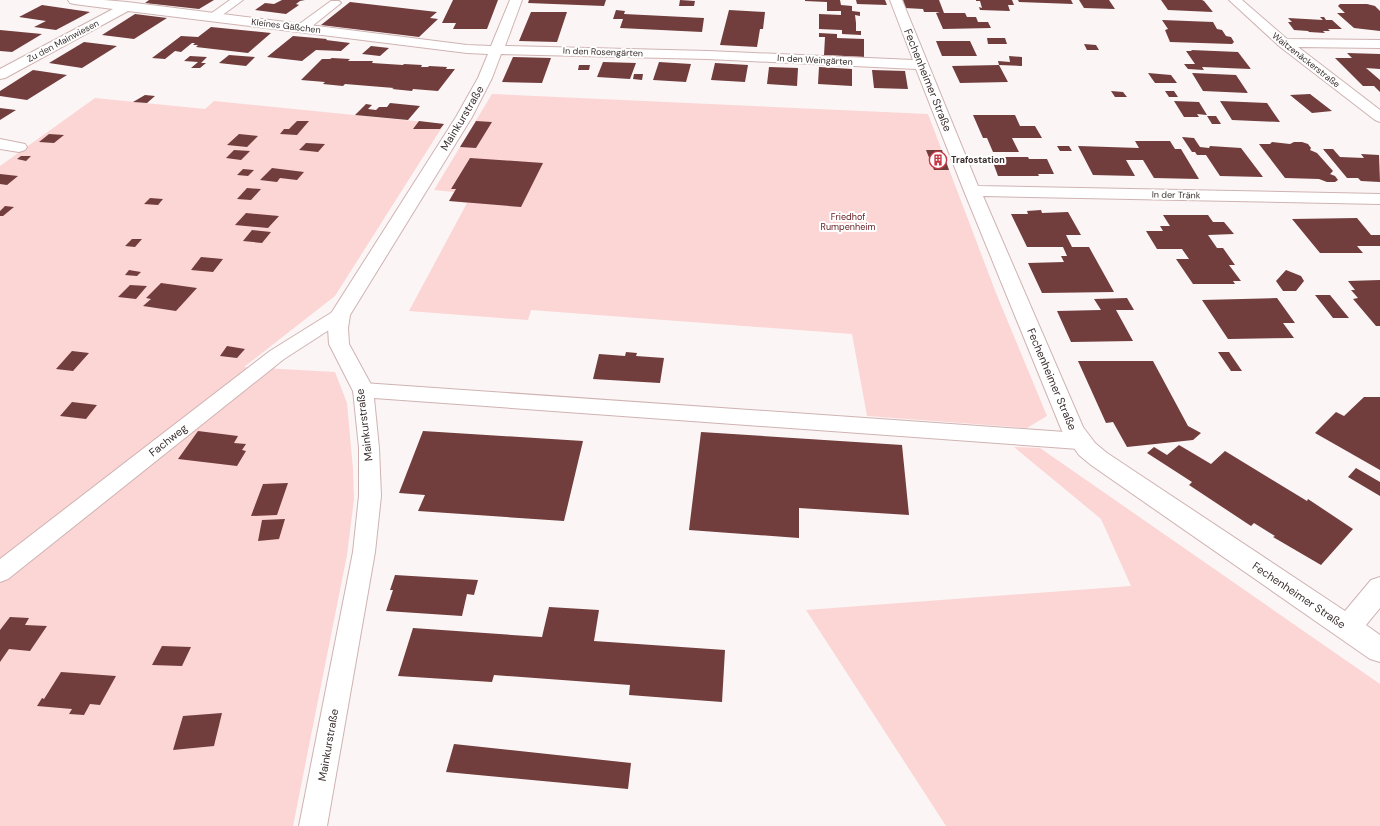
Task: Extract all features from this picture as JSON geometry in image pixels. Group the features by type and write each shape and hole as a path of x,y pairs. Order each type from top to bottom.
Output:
{"street":[{"name":"Kleines Gäßchen","path":"74,0 122,4 213,17 467,48 497,49"},
{"name":"Mainkurstraße","path":"362,390 339,344 338,328 340,314 464,117 485,78 516,0"},
{"name":"Fechenheimer Straße","path":"896,0 972,190 1073,431 1079,441 1099,459 1380,650"},
{"name":"Waitzenäckerstraße","path":"1235,0 1284,42 1380,117"},
{"name":"Zu den Mainwiesen","path":"0,75 122,4"},
{"path":"1284,42 1380,44"},
{"name":"In den Rosengärten","path":"497,49 708,55"},
{"name":"In den Weingärten","path":"708,55 922,65"},
{"path":"0,144 19,146"},
{"name":"In der Tränk","path":"972,190 1380,200"},
{"path":"1348,628 1380,588"}],"lane":[{"path":"213,17 237,0"},
{"path":"302,28 335,2"},
{"name":"Fachweg","path":"0,572 277,355 340,314"},
{"path":"362,390 1079,441"},
{"name":"Mainkurstraße","path":"313,826 364,552 370,496 369,448 362,390"}],"green space":[{"name":"Friedhof Rumpenheim","path":"492,94 928,114 996,293 1047,416 1027,428 867,416 852,334 531,310 528,320 409,311 467,203 449,201 454,192 434,190"},
{"path":"95,98 205,109 214,101 444,124 335,296 244,367 335,372 347,403 354,499 347,555 293,826 0,826 0,166"},
{"path":"1014,447 1040,448 1380,684 1380,826 946,826 806,610 1131,586 1101,519"}],"building":[{"path":"149,0 214,0 199,9 145,3"},
{"path":"282,0 305,0 300,1 296,4 299,5 286,14 255,10 265,3 274,4"},
{"path":"453,0 498,0 487,29 453,29 456,23 442,23"},
{"path":"529,0 606,0 604,6 528,3"},
{"path":"680,0 695,1 694,6 679,6"},
{"path":"805,0 840,0 841,5 852,6 852,11 860,12 860,16 855,15 856,31 861,31 861,35 842,34 842,30 819,29 819,14 841,15 841,11 827,11 827,2"},
{"path":"856,0 885,0 887,5 857,4"},
{"path":"903,0 939,0 944,13 965,13 967,17 976,17 978,22 988,22 991,28 943,29 936,13 940,12 924,12 923,9 905,8"},
{"path":"976,0 1012,0 1014,5 1008,5 1010,11 980,10 979,7 982,8 980,1"},
{"path":"1018,0 1071,0 1073,4 1019,2"},
{"path":"1079,0 1109,0 1115,9 1084,8"},
{"path":"1161,0 1202,0 1213,12 1168,10"},
{"path":"350,2 437,12 430,18 438,19 419,37 321,25"},
{"path":"1340,4 1367,4 1375,6 1380,11 1380,31 1354,28 1337,13 1345,13 1338,6"},
{"path":"42,5 90,12 56,30 34,27 46,21 19,17"},
{"path":"616,10 625,11 624,14 704,18 702,32 620,28 623,19 613,19"},
{"path":"729,10 765,12 763,29 760,29 757,47 720,45"},
{"path":"531,12 567,12 557,42 519,41"},
{"path":"135,14 167,18 134,39 102,35"},
{"path":"1320,17 1324,17 1326,20 1332,20 1342,29 1328,29 1330,31 1323,31 1325,33 1309,32 1294,30 1288,22 1292,22 1288,18 1323,20"},
{"path":"1162,20 1213,22 1217,29 1222,30 1226,36 1231,37 1234,42 1232,44 1170,42 1165,30 1168,29"},
{"path":"211,27 271,33 248,53 196,47 198,45 193,45 195,43 192,43 181,52 175,51 165,59 152,58 181,36 198,37"},
{"path":"0,30 42,34 12,52 0,51"},
{"path":"819,33 837,34 837,38 864,39 864,57 824,55 825,37 819,37"},
{"path":"293,36 350,43 341,51 316,50 302,61 267,57"},
{"path":"987,38 1005,38 1007,44 988,44"},
{"path":"936,41 970,41 977,56 942,56"},
{"path":"84,42 117,46 82,68 49,63"},
{"path":"1084,44 1096,45 1099,50 1087,50"},
{"path":"371,46 389,48 380,56 362,54"},
{"path":"1191,50 1238,52 1251,69 1202,67 1204,70 1188,69 1184,64 1195,64 1186,51 1192,51"},
{"path":"1347,53 1380,54 1380,69 1366,68 1380,80 1380,92 1374,86 1363,86 1335,58 1352,58"},
{"path":"229,55 255,57 246,66 219,63"},
{"path":"190,56 207,57 201,63 206,63 200,68 191,68 198,62 184,61"},
{"path":"1009,56 1022,57 1022,66 999,65 998,61 1010,62"},
{"path":"513,57 551,58 542,83 502,82"},
{"path":"322,59 350,59 348,61 373,61 372,63 422,65 421,67 447,67 446,69 455,69 438,91 413,89 412,91 345,84 343,86 323,84 325,82 301,80"},
{"path":"603,62 636,63 630,79 597,77"},
{"path":"659,62 691,64 686,82 653,80"},
{"path":"715,63 748,65 745,82 711,80"},
{"path":"579,65 590,65 589,70 578,70"},
{"path":"999,65 1008,82 960,83 952,66"},
{"path":"769,67 798,68 797,86 767,84"},
{"path":"819,67 852,69 852,86 818,84"},
{"path":"33,70 67,75 27,100 0,96 0,91"},
{"path":"872,70 905,71 908,89 874,88"},
{"path":"1148,73 1171,75 1177,83 1155,83"},
{"path":"1192,73 1236,75 1248,93 1203,91"},
{"path":"634,74 643,74 642,80 633,79"},
{"path":"1111,91 1123,92 1127,97 1115,97"},
{"path":"1165,91 1174,91 1178,97 1169,97"},
{"path":"1310,94 1332,111 1312,113 1290,95"},
{"path":"145,95 155,96 147,103 133,102"},
{"path":"1174,101 1199,102 1207,115 1197,114 1199,117 1184,117"},
{"path":"1220,101 1267,103 1280,122 1232,120"},
{"path":"390,103 420,106 408,120 355,115 366,104 372,105 368,109 376,110 379,107 387,107"},
{"path":"0,108 16,110 0,120"},
{"path":"973,115 1015,115 1020,126 1035,126 1042,138 1012,138 1019,152 993,152 987,138 983,138"},
{"path":"1207,116 1216,116 1221,124 1212,124"},
{"path":"297,121 309,121 297,135 280,134 284,129 289,129"},
{"path":"419,121 444,124 440,129 413,129"},
{"path":"476,121 492,122 476,148 460,147"},
{"path":"49,134 64,135 54,143 39,142"},
{"path":"239,134 258,136 247,147 227,145"},
{"path":"1182,137 1194,138 1200,147 1209,148 1210,146 1241,148 1263,177 1220,176 1206,155 1197,155 1195,152 1192,152"},
{"path":"1135,141 1170,141 1175,149 1181,149 1199,179 1154,178 1143,160 1126,160 1135,176 1093,175 1078,146 1139,148"},
{"path":"1272,142 1290,144 1294,142 1302,142 1308,144 1311,148 1310,150 1317,153 1333,171 1330,174 1335,176 1338,180 1335,182 1327,182 1319,179 1285,178 1259,144 1270,144"},
{"path":"306,143 325,144 318,152 299,150"},
{"path":"1057,146 1069,146 1072,151 1060,151"},
{"path":"1323,149 1333,149 1340,157 1364,158 1361,154 1379,155 1380,182 1361,181 1358,178 1347,178"},
{"path":"234,150 250,151 241,160 226,158"},
{"name":"Trafostation","path":"926,150 942,150 949,170 934,170"},
{"path":"21,156 31,156 26,161 17,159"},
{"path":"991,157 1028,157 1029,159 1047,159 1054,174 1038,174 1039,176 998,176"},
{"path":"470,158 543,163 521,207 449,201 456,189 451,189"},
{"path":"272,168 304,172 297,180 280,178 277,182 260,180"},
{"path":"243,169 254,170 248,176 237,175"},
{"path":"0,174 18,176 7,185 0,184"},
{"path":"247,188 261,189 251,200 237,199"},
{"path":"150,198 163,199 158,205 144,204"},
{"path":"5,206 14,207 3,216 0,216 0,211"},
{"path":"1041,210 1042,213 1068,212 1081,235 1066,235 1072,247 1089,247 1114,292 1042,293 1028,263 1064,262 1061,256 1067,256 1063,247 1027,247 1011,214 1028,214 1027,211"},
{"path":"246,213 279,216 268,228 235,225"},
{"path":"1163,215 1208,215 1213,222 1224,222 1234,234 1208,235 1217,248 1223,248 1235,265 1229,265 1241,281 1233,281 1235,284 1193,284 1176,259 1189,259 1182,249 1157,249 1146,231 1163,231 1160,226 1170,226"},
{"path":"1357,218 1371,235 1380,235 1380,246 1357,246 1363,253 1320,253 1292,219"},
{"path":"252,230 271,232 262,243 243,241"},
{"path":"132,239 142,239 135,247 125,246"},
{"path":"201,257 223,259 213,272 191,270"},
{"path":"129,270 141,272 137,276 125,275"},
{"path":"1286,270 1301,276 1304,281 1296,291 1283,291 1276,281"},
{"path":"1380,280 1380,326 1376,326 1353,299 1358,298 1351,290 1355,290 1348,281"},
{"path":"161,283 197,288 176,311 143,306 151,299 146,298"},
{"path":"130,285 147,286 136,299 118,297"},
{"path":"1315,295 1330,295 1349,318 1333,318"},
{"path":"1127,298 1134,310 1116,310 1133,341 1071,342 1057,311 1101,310 1094,299"},
{"path":"1277,298 1295,323 1283,323 1294,338 1228,339 1202,300"},
{"path":"227,346 245,349 237,358 220,356"},
{"path":"72,351 89,353 73,371 56,369"},
{"path":"626,352 637,353 636,356 664,358 660,383 593,379 599,354 625,356"},
{"path":"1218,352 1229,352 1242,371 1231,371"},
{"path":"1078,361 1153,361 1188,426 1201,433 1193,440 1127,447 1113,422 1106,423"},
{"path":"1364,397 1380,397 1380,470 1315,433 1336,412 1344,416"},
{"path":"72,402 97,405 86,419 60,416"},
{"path":"198,431 238,436 234,443 246,444 242,450 246,451 237,466 178,459"},
{"path":"423,431 583,441 564,521 418,511 425,495 399,493"},
{"path":"701,432 902,445 909,515 799,508 799,538 689,530"},
{"path":"1179,445 1211,464 1225,451 1307,501 1308,499 1353,529 1321,565 1273,537 1275,536 1254,523 1251,526 1189,485 1192,482 1147,453 1154,447 1167,455"},
{"path":"1356,468 1380,482 1380,496 1348,477"},
{"path":"288,483 277,515 251,516 263,484"},
{"path":"285,519 279,539 258,541 262,520"},
{"path":"395,575 478,580 474,595 467,594 462,616 386,611 393,590 390,590"},
{"path":"549,607 599,610 594,641 725,650 722,702 629,695 630,685 494,675 492,682 398,676 413,628 542,637"},
{"path":"10,617 29,618 25,625 47,626 30,651 9,649 0,662 0,630"},
{"path":"162,646 191,647 182,666 152,665"},
{"path":"61,672 116,676 100,705 90,704 84,715 69,714 72,709 37,706 42,698 44,699"},
{"path":"222,713 214,746 173,750 183,716"},
{"path":"454,744 631,763 628,789 446,772"}],"place":[{"name":"Trafostation","path":"938,160"}]}
